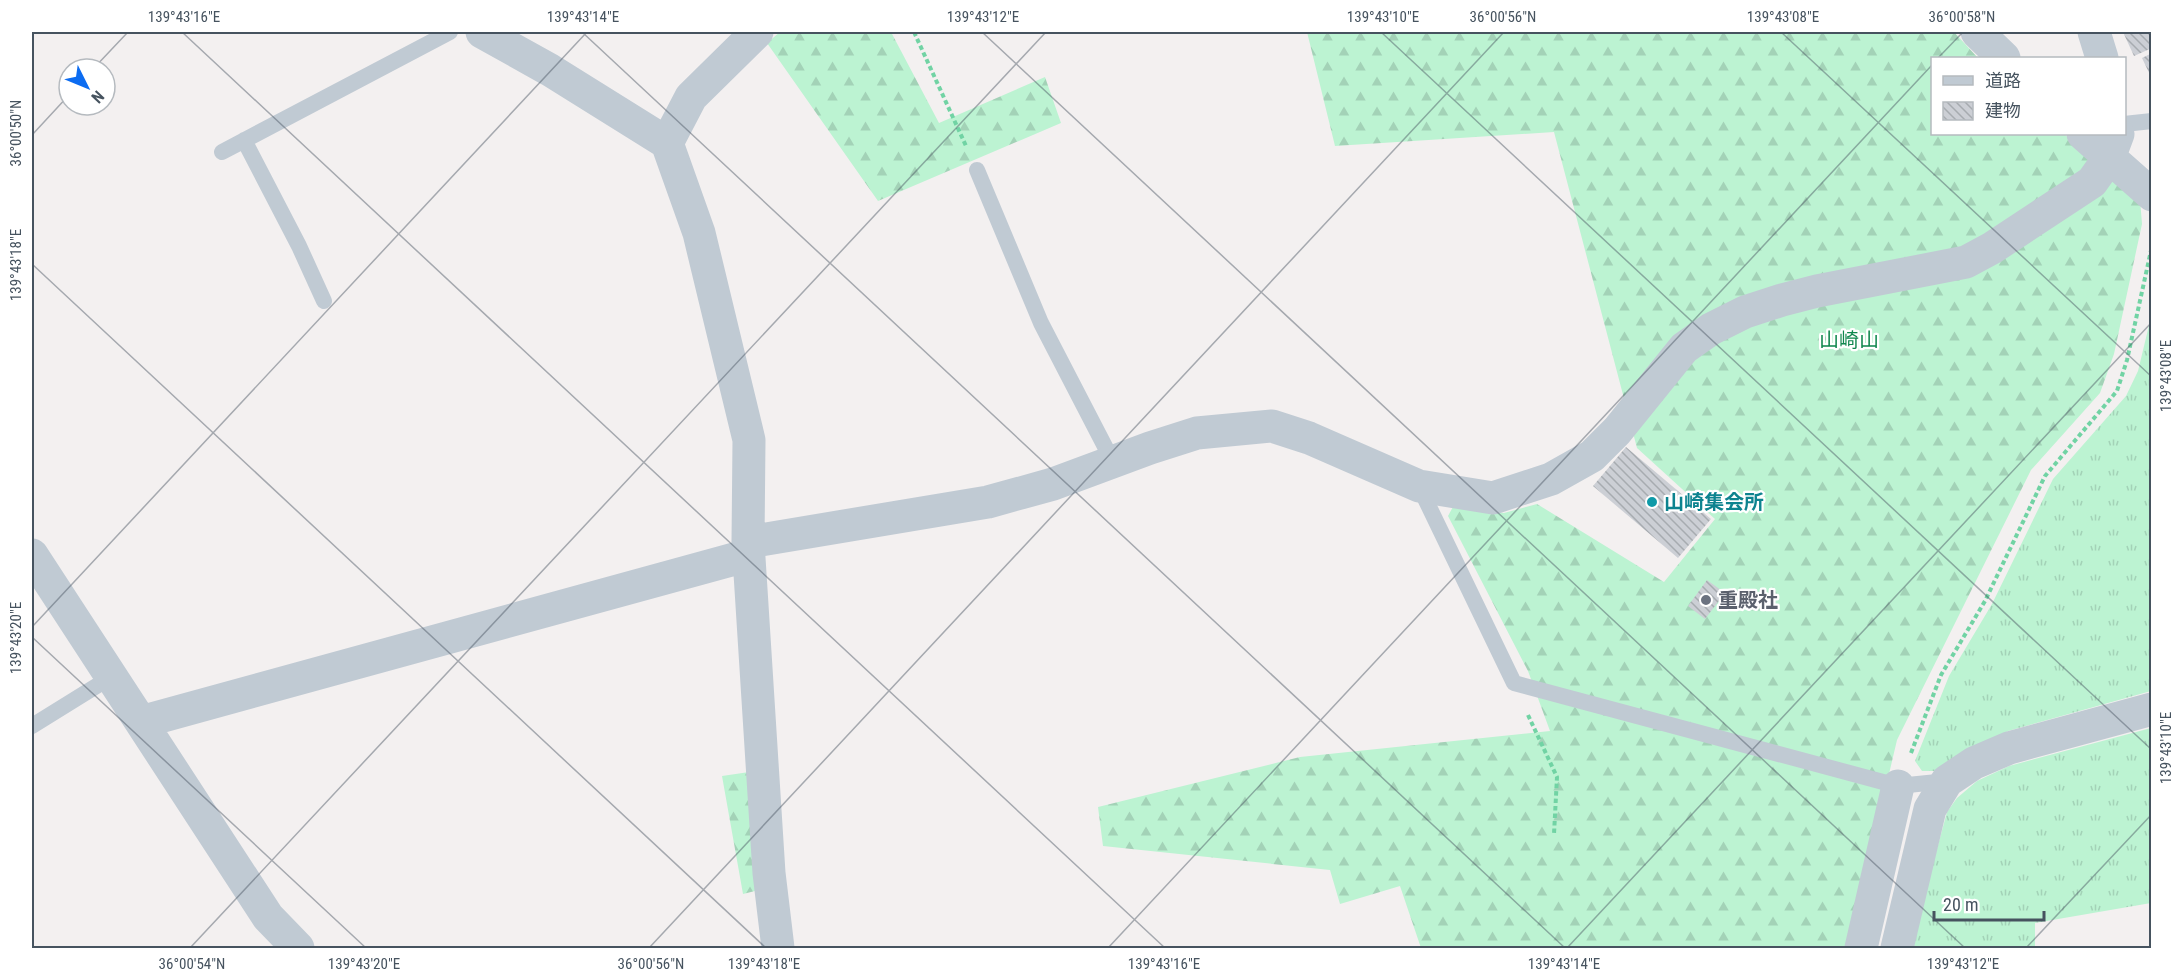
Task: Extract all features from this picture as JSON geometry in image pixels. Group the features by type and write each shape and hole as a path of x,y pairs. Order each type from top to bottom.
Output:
{"street":[{"path":"482,32 549,70 667,143 699,233 749,440 748,549 769,873 778,948"},
{"path":"667,143 691,97 757,32"},
{"path":"1977,32 2003,57"},
{"path":"2094,32 2102,57"},
{"path":"2086,135 2114,146 2151,195"},
{"path":"141,722 748,549 988,502 1053,484 1150,447 1197,433 1272,426 1309,438 1419,486 1493,498 1551,479 1592,456 1617,431 1684,348 1711,329 1745,312 1782,300 1966,262 1992,248 2092,182 2114,146"},
{"path":"32,555 268,917 298,948"},
{"path":"1897,948 1930,809 1947,781 1974,763 2009,748 2151,709"},
{"path":"1861,948 1898,786"}],"lane":[{"path":"222,152 450,32"},
{"path":"2126,124 2151,121"},
{"path":"244,140 299,246 324,301"},
{"path":"977,170 1041,323 1113,462"},
{"path":"1419,486 1514,683 1898,786 1947,781"},
{"path":"32,726 111,677"}],"path":[{"path":"914,32 977,170"},
{"path":"1898,786 1941,675 1985,601 2045,476 2117,391 2127,360 2151,246"},
{"path":"1514,683 1557,777 1554,834"}],"green space":[{"path":"780,32 891,32 939,123 1045,77 1061,123 878,201 767,43"},
{"name":"山崎山","path":"1307,32 1954,32 1977,57 1931,57 1931,135 2065,135 2140,199 2142,224 2114,354 2100,393 2031,470 1897,740 1848,948 1421,948 1400,886 1340,904 1330,870 1103,846 1098,807 1300,757 1550,731 1528,671 1448,516 1454,505 1504,513 1537,504 1664,582 1715,519 1637,448 1554,132 1335,146"},
{"path":"2151,317 2151,691 2008,731 1938,771 1922,771 1915,761 1949,676 1992,604 2053,479 2126,396 2138,371"},
{"path":"2151,728 2151,903 2035,923 2035,948 1910,948 1947,812 1957,798 1977,781 2009,766"},
{"path":"756,771 755,891 743,894 722,776"}],"building":[{"path":"2123,32 2152,32 2152,48 2134,56"},
{"path":"2152,53 2152,79 2142,58"},
{"name":"山崎集会所","path":"1626,447 1711,519 1678,558 1593,486"},
{"name":"重殿社","path":"1707,580 1725,593 1705,619 1688,606"}],"place":[{"name":"山崎集会所","path":"1652,502"},
{"name":"重殿社","path":"1706,600"}]}
